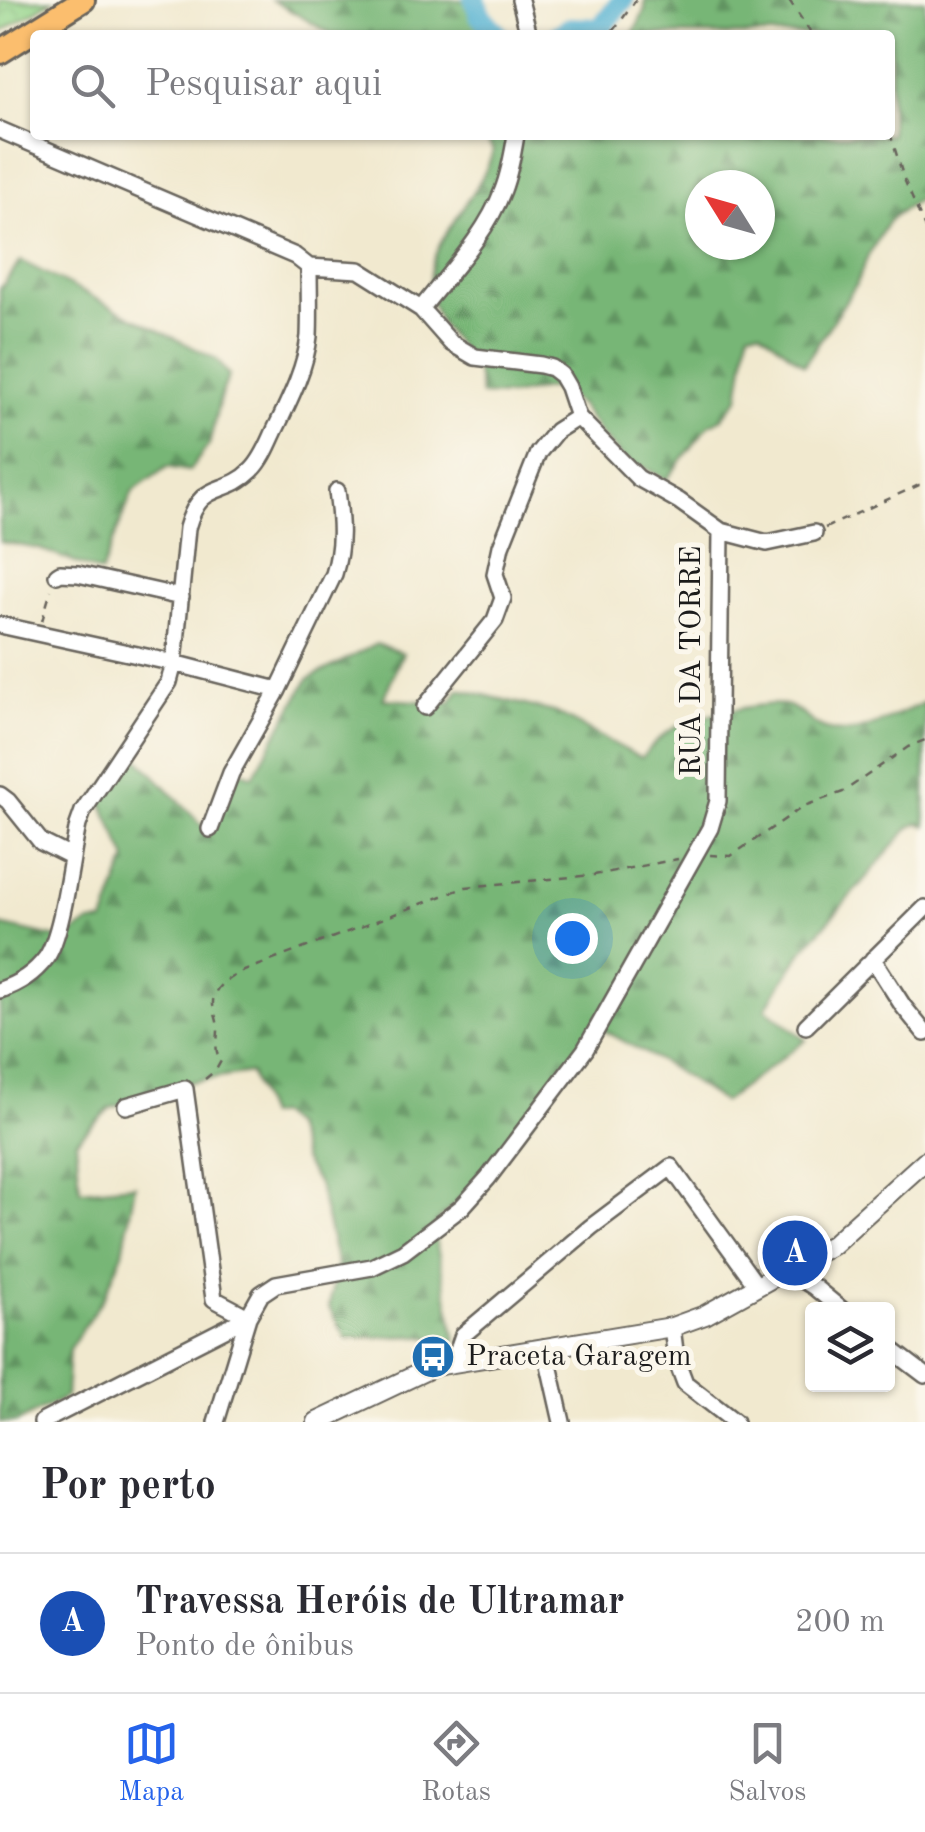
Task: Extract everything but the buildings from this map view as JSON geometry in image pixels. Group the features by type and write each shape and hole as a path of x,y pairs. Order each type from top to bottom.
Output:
{"main road":[{"path":"35,30 83,0"},
{"path":"0,52 30,33"}],"street":[{"path":"520,0 528,30"},
{"name":"RUA DA TORRE","path":"0,130 294,256 309,266 360,270 421,309 451,344 474,357 552,368 568,387 578,416 638,478 721,531 718,801 710,828 585,1050 462,1207 403,1252 372,1267 276,1284 261,1294 248,1317 216,1422"},
{"path":"421,309 490,217 502,192 515,140"},
{"path":"0,990 16,984 47,957 58,928 83,812 166,687 174,663 188,528 198,502 208,492 252,470 293,394 309,340 309,266"},
{"path":"425,707 495,620 503,598 495,574 501,546 538,453 556,431 578,416"},
{"path":"210,829 231,774 278,690 334,574 342,532 337,491"},
{"path":"721,531 767,542 814,532"},
{"path":"57,575 78,574 180,597"},
{"path":"0,624 278,690"},
{"path":"0,794 41,842 72,857"},
{"path":"806,1026 925,908"},
{"path":"873,959 925,1033"},
{"path":"126,1106 185,1090 214,1299 248,1317"},
{"path":"317,1422 435,1366 672,1328 705,1315 832,1245 925,1161"},
{"path":"454,1361 462,1335 671,1167 757,1286"},
{"path":"787,1270 832,1302"},
{"path":"42,1422 248,1317"},
{"path":"672,1328 676,1358 685,1383 735,1422"},
{"path":"546,1347 562,1422"},
{"path":"895,1351 925,1375"}],"path":[{"path":"615,30 636,0"},
{"path":"789,0 809,30"},
{"path":"892,140 925,228"},
{"path":"814,532 925,485"},
{"path":"38,634 57,575"},
{"path":"205,1079 221,1061 215,1046 218,1032 214,995 223,982 244,971 466,888 594,875 694,856 731,856 804,806 843,792 908,747 925,740"}],"green space":[{"path":"0,0 53,0 0,33"},
{"path":"272,0 478,0 494,30 324,30"},
{"path":"645,0 925,0 925,191 888,222 856,285 804,365 760,330 749,331 739,397 722,418 709,425 666,480 638,464 634,468 602,436 580,405 556,387 510,396 481,395 474,364 448,334 433,307 429,279 442,241 487,168 493,150 487,140 895,140 895,30 635,30 645,10"},
{"path":"21,261 216,359 229,375 209,445 189,471 167,467 133,491 101,573 40,549 0,542 0,289"},
{"path":"376,644 403,653 383,699 450,703 459,689 554,712 641,758 676,727 732,710 780,704 819,726 845,732 874,725 925,702 925,826 919,823 910,827 801,953 766,1008 806,1040 723,1102 598,1027 520,1136 433,1226 456,1341 415,1336 346,1338 329,1307 337,1264 318,1184 303,1160 293,1127 277,1114 267,1116 250,1073 191,1082 110,1108 76,1141 80,1190 135,1185 123,1253 104,1297 69,1349 66,1397 17,1422 0,1422 0,925 62,939 91,923 104,922 127,859 98,794 134,754 210,833 237,769 253,776 308,679"}],"waterway":[{"path":"475,0 480,15 494,30"},
{"path":"567,30 600,29 623,0"}],"place":[{"name":"Travessa Heróis de Ultramar","path":"795,1253"},
{"name":"Praceta Garagem","path":"433,1357"}]}
